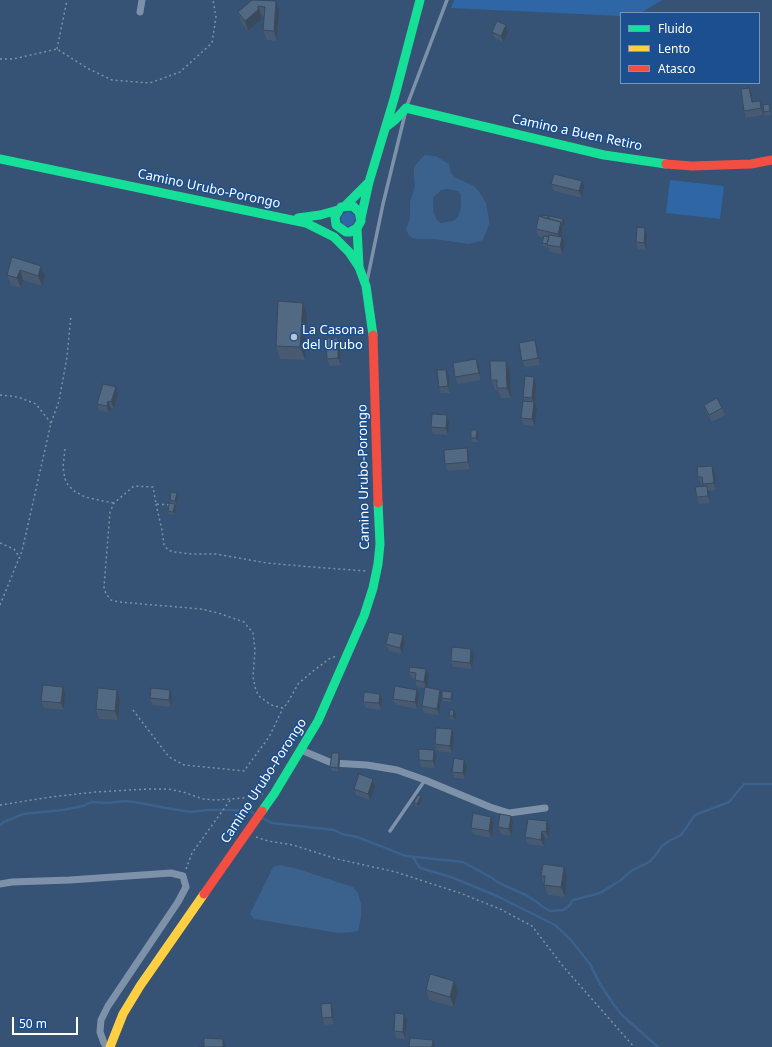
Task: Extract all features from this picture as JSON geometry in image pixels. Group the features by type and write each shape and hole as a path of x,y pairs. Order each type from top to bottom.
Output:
{"main road":[{"path":"359,267 357,228 420,0"},
{"path":"386,127 406,108"},
{"name":"Camino a Buen Retiro","path":"406,108 604,155 636,160 692,166 751,164 772,160"},
{"name":"Camino Urubo-Porongo","path":"0,159 306,223 334,237 349,252 359,267 366,286 372,324 380,544 373,588 364,616 318,722 274,794 140,986 123,1014 110,1047"},
{"path":"339,228 335,221 336,214 369,182"},
{"path":"288,219 306,217 353,206 359,212 361,218"},
{"path":"306,223 339,228 350,232 357,228"}],"street":[{"path":"140,12 142,0"},
{"path":"301,750 332,762 367,765 397,770 490,807 510,813 546,808"},
{"path":"0,884 12,882 70,880 171,873 183,876 186,887 178,902 108,1006 101,1020 100,1032 107,1047"}],"lane":[{"path":"366,286 384,196 406,108 447,0"},
{"path":"390,831 425,780"}],"path":[{"path":"57,49 67,0"},
{"path":"0,59 13,59 57,49 87,68 112,80 150,83 180,72 212,43 216,17 213,0"},
{"path":"0,605 20,558 52,423 59,401 67,357 71,315"},
{"path":"0,395 18,397 36,404 52,423"},
{"path":"65,449 63,467 65,478 74,491 85,497 114,503"},
{"path":"283,708 272,705 260,697 256,691 253,677 255,650 253,633 244,622 218,612 201,609 119,602 111,600 106,594 104,587 110,512 114,503 134,486 154,487 164,545 168,550 174,552 216,554 266,563 376,572"},
{"path":"156,504 171,505"},
{"path":"0,543 14,549 20,558"},
{"path":"133,710 169,757 184,765 244,771 269,736 283,708 287,704 298,684 329,659 349,651"},
{"path":"0,805 81,793 149,789 168,789 183,792 203,799 243,798 255,795 274,794"},
{"path":"183,876 192,853 231,798"},
{"path":"248,831 268,841 293,845 337,859 396,872 460,893 500,909 532,926 562,965 634,1047"}],"shaded area":[{"path":"454,0 662,0 643,12 620,12 620,16 451,8"},
{"path":"425,155 435,156 449,164 451,173 454,177 474,186 480,193 486,203 489,219 489,224 483,240 469,244 434,239 417,239 412,238 408,234 406,229 410,218 410,202 415,186 414,168","holes":["447,189 458,191 461,195 461,207 458,217 453,221 441,223 437,220 433,211 433,198 441,190"]},
{"path":"670,180 724,186 720,219 666,213"},
{"path":"345,212 351,212 355,216 355,222 351,226 345,226 341,222 341,216"},
{"path":"280,865 298,869 353,887 358,893 361,904 361,917 358,931 338,933 254,919 250,914 273,867"}],"building":[{"path":"252,0 276,1 274,31 263,30 265,7 258,6 258,10 245,21 238,12"},
{"path":"497,21 506,25 501,36 492,32"},
{"path":"749,88 752,102 760,101 761,108 744,111 741,89"},
{"path":"769,104 770,111 764,112 763,105"},
{"path":"554,174 582,181 579,191 551,184"},
{"path":"542,215 548,216 548,219 542,217"},
{"path":"539,216 561,222 558,234 536,229"},
{"path":"549,216 563,219 562,224 561,222 549,219"},
{"path":"637,227 645,228 644,243 636,242"},
{"path":"549,235 562,237 560,247 547,245"},
{"path":"544,236 549,237 547,244 542,243"},
{"path":"12,257 41,266 38,276 20,270 17,278 7,275"},
{"path":"278,301 303,303 300,347 276,346"},
{"path":"326,338 338,338 338,358 327,359"},
{"path":"535,340 538,358 522,361 519,343"},
{"path":"476,359 479,373 455,377 453,363"},
{"path":"490,361 506,361 507,388 497,388 497,380 491,380"},
{"path":"437,370 446,370 448,386 439,387"},
{"path":"525,376 534,377 532,398 523,397"},
{"path":"103,384 116,387 111,402 108,401 107,406 97,404"},
{"path":"717,398 722,408 709,415 704,405"},
{"path":"523,401 534,402 532,419 521,418"},
{"path":"432,414 447,415 446,428 431,427"},
{"path":"471,430 477,430 476,438 471,438"},
{"path":"467,448 468,462 445,464 444,450"},
{"path":"712,466 714,483 703,484 702,477 698,477 697,467"},
{"path":"707,486 708,496 697,497 695,487"},
{"path":"171,492 177,493 175,501 170,500"},
{"path":"169,503 175,504 173,512 168,511"},
{"path":"389,632 403,635 400,648 386,644"},
{"path":"452,647 471,649 470,663 451,661"},
{"path":"410,667 426,669 424,682 415,680 416,673 409,672"},
{"path":"43,685 63,687 61,703 41,701"},
{"path":"395,686 417,690 415,702 393,699"},
{"path":"425,687 440,690 437,709 422,706"},
{"path":"98,688 117,690 115,711 96,709"},
{"path":"151,688 170,690 169,700 150,698"},
{"path":"442,691 452,692 451,699 442,698"},
{"path":"364,692 380,694 379,703 363,702"},
{"path":"450,710 454,710 453,716 449,716"},
{"path":"436,728 452,729 450,746 435,744"},
{"path":"419,749 434,750 433,761 419,760"},
{"path":"332,753 339,753 338,768 330,767"},
{"path":"454,758 464,760 463,773 452,772"},
{"path":"359,774 373,779 368,794 354,789"},
{"path":"418,795 421,796 417,804 414,802"},
{"path":"473,813 491,817 489,831 471,828"},
{"path":"500,814 511,816 509,829 498,827"},
{"path":"528,819 547,821 546,832 542,831 541,840 525,837"},
{"path":"543,864 564,867 561,887 544,885 545,876 541,876"},
{"path":"430,974 454,981 450,997 426,990"},
{"path":"331,1003 332,1017 322,1018 321,1004"},
{"path":"395,1013 404,1014 403,1032 394,1031"},
{"path":"204,1038 223,1039 223,1047 204,1047"},
{"path":"410,1038 433,1040 432,1047 409,1047"}],"waterway":[{"path":"260,817 272,823 334,830 342,834 357,837 406,856 463,862 499,883 526,895 550,911 563,910 569,906 573,900 600,893 621,880 631,871 649,862 662,846 681,835 695,815 729,802 744,784 772,784"},
{"path":"0,825 23,814 63,810 83,806 91,802 108,803 125,801 191,812 230,810 250,811 256,815"},
{"path":"413,857 420,868 451,877 497,896 555,925 570,939 590,964 600,984 622,1015 658,1047"}],"traffic: fast":[{"path":"361,218 369,182 394,99 420,0"},
{"path":"386,127 406,108 604,155 666,164"},
{"path":"0,159 306,223 334,237 349,252 359,267 366,286 373,335"},
{"path":"345,206 369,182"},
{"path":"357,228 350,232 346,232 336,225 335,217 341,207 353,206 359,212 361,221 357,228 359,266"},
{"path":"298,218 320,215 338,210"},
{"path":"262,811 274,794 318,721 364,616 373,588 378,564 380,544 378,503"}],"traffic: slow":[{"path":"110,1047 123,1014 140,986 204,894"}],"traffic: jam":[{"path":"666,164 692,166 751,164 772,160"},
{"path":"373,335 378,503"},
{"path":"204,894 262,811"}],"place":[{"name":"La Casona del Urubo","path":"294,337"}]}
